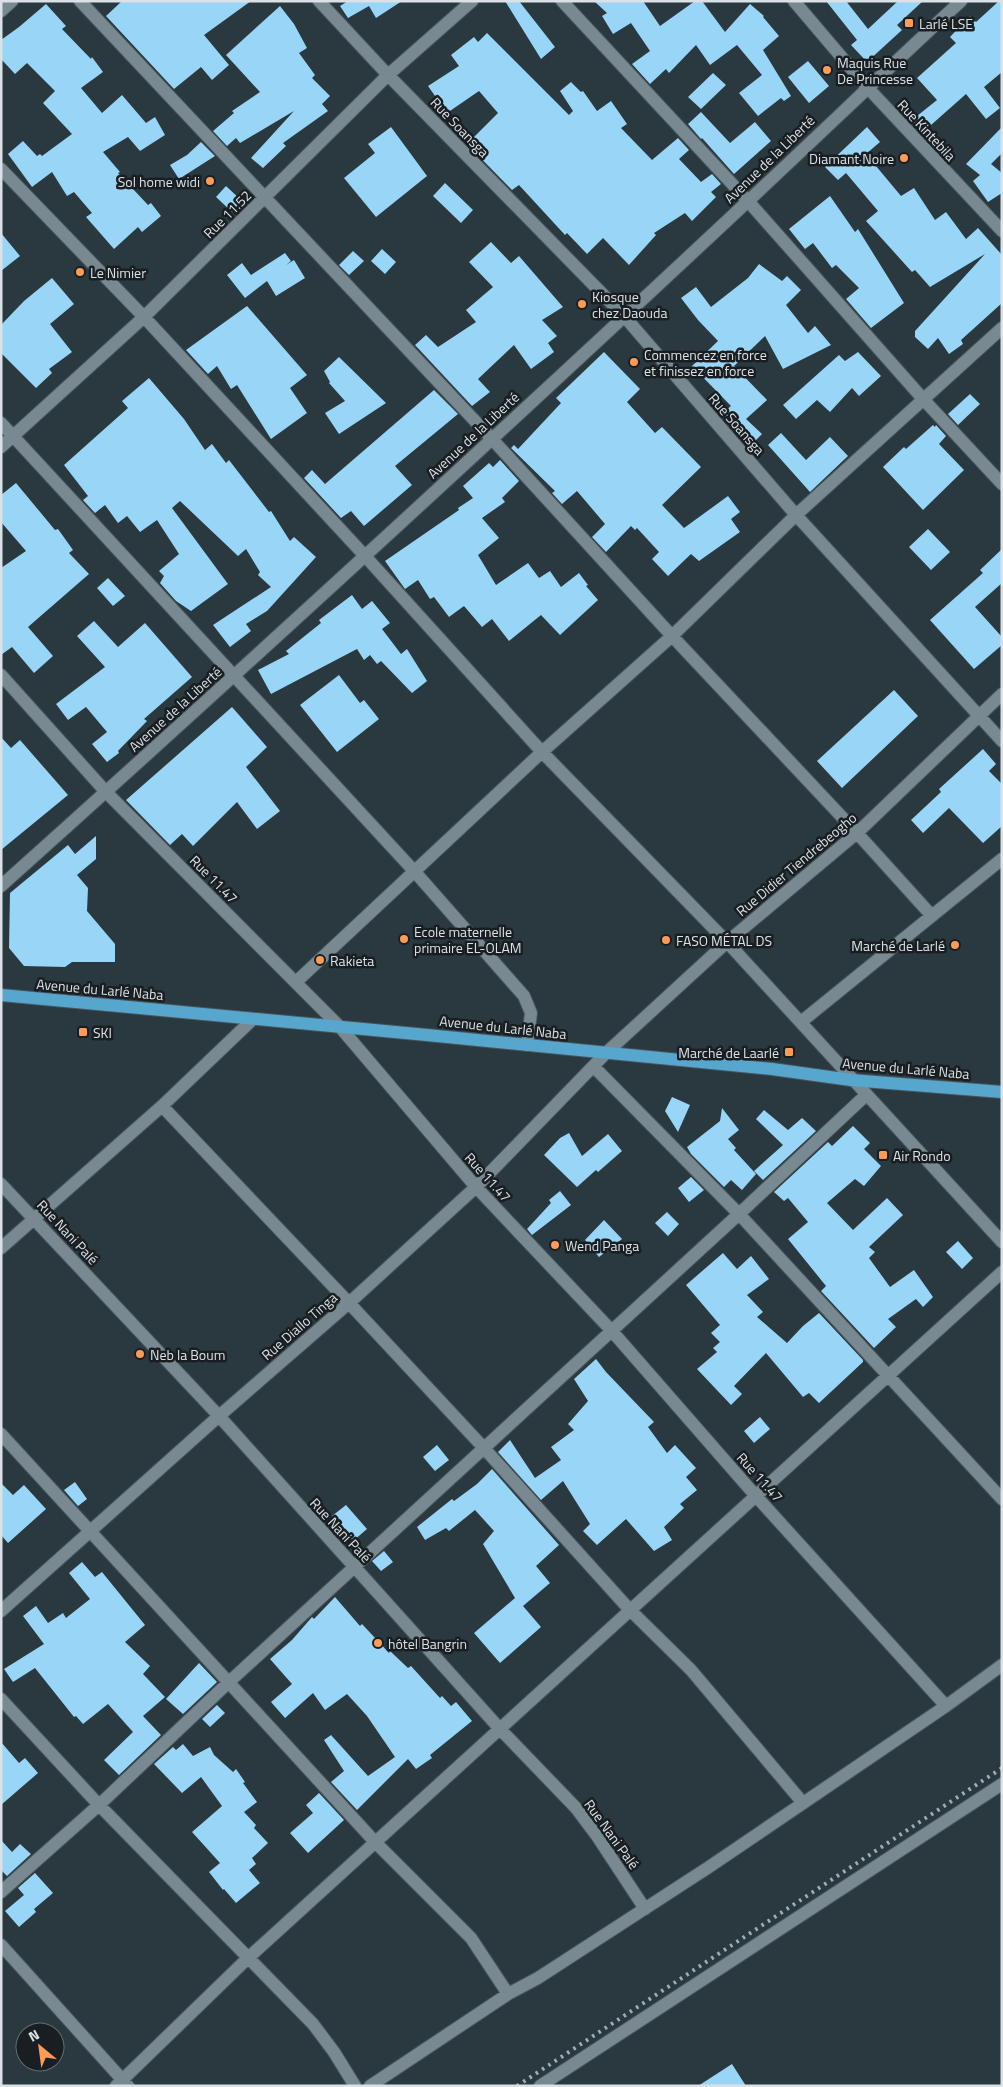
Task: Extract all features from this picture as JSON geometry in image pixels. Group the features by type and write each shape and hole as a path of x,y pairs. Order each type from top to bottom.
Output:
{"main road":[{"name":"Avenue du Larlé Naba","path":"1,995 772,1069 851,1080 1002,1092"}],"street":[{"path":"1,11 12,1"},
{"path":"80,1 492,439 932,916"},
{"name":"Rue Soansga","path":"320,1 388,75 624,316 796,515 1002,741"},
{"name":"Rue 11.52","path":"1,447 144,317 388,75 472,1"},
{"path":"562,1 748,201 924,400 1002,484"},
{"name":"Rue Kintebila","path":"794,1 867,87 1002,231"},
{"name":"Avenue de la Liberté","path":"1,886 234,676 492,439 961,1"},
{"path":"1,168 144,317 365,556 542,752 727,942 801,1022 851,1080 1002,1242"},
{"path":"296,982 542,752 672,636 796,515 1002,328"},
{"path":"1,422 415,872 524,996 531,1014 527,1045"},
{"name":"Rue 11.47","path":"1,675 106,792 340,1027 476,1188 611,1330 755,1495 946,1706"},
{"name":"Rue Didier Tiendrebeogho","path":"606,1053 727,942 857,833 1002,694"},
{"path":"801,1022 1002,859"},
{"path":"1,1248 162,1106 253,1019"},
{"name":"Rue Diallo Tinga","path":"1,1611 476,1188 606,1053"},
{"path":"594,1066 739,1214 1002,1499"},
{"path":"1,1892 100,1805 228,1682 739,1214 866,1095"},
{"path":"162,1106 483,1447 629,1609 690,1670 803,1803"},
{"name":"Rue Nani Palé","path":"1,1184 219,1416 500,1729 587,1822 645,1908"},
{"path":"1,1945 122,2084 248,1958 376,1843 629,1609 1002,1272"},
{"path":"1,1434 376,1843 471,1938 508,1994"},
{"path":"370,2086 508,1994 538,1978 803,1803 1002,1666"},
{"path":"1,1698 100,1805 313,2024 334,2052 355,2086"},
{"path":"540,2086 1002,1784"}],"building":[{"path":"122,1 251,1 204,35 229,65 212,80 201,67 174,89 106,16"},
{"path":"348,1 402,1 376,18 369,6 348,18 340,6"},
{"path":"505,1 519,1 555,47 541,59"},
{"path":"594,1 643,1 660,26 695,1 702,1 725,32 750,4 764,16 779,36 763,50 791,96 784,101 781,98 758,116 739,93 762,75 737,45 710,65 696,45 669,73 666,69 650,84 632,64 650,51 631,23 613,34 602,16 607,13"},
{"path":"826,1 846,1 868,29 898,1 923,1 897,25 902,30 867,62 851,45 857,40"},
{"path":"999,1 1002,1 1002,72 984,87 1000,108 986,119 966,94 922,133 912,120 937,100 917,78 956,43 950,37 970,16 976,22"},
{"path":"46,4 66,26 62,29 91,59 92,57 103,72 81,88 102,113 122,95 146,123 155,117 165,135 140,151 128,137 103,152 120,172 118,173 148,205 151,203 161,216 142,232 138,227 114,249 86,217 92,213 74,192 67,196 52,172 32,187 8,154 23,141 37,156 40,154 42,156 72,134 43,103 55,91 27,63 15,74 1,59 1,40"},
{"path":"280,6 294,24 307,48 299,53 315,75 312,78 330,96 322,104 328,111 283,143 286,146 263,168 251,158 294,111 240,143 236,138 227,146 213,131 234,113 232,111 260,92 226,55"},
{"path":"487,33 569,115 573,111 560,91 571,82 581,92 583,91 597,111 611,101 627,124 621,128 652,160 678,138 689,150 679,159 701,182 712,174 721,184 711,192 716,197 692,221 685,213 654,233 656,235 629,265 603,238 587,254 567,233 565,235 519,185 512,190 467,144 498,113 479,91 447,113 428,86 459,66 451,55 474,37 478,42"},
{"path":"808,61 829,86 809,103 788,77"},
{"path":"713,73 726,85 701,109 688,97"},
{"path":"701,112 730,143 755,122 771,141 734,174 688,124"},
{"path":"391,127 427,176 376,217 344,178 375,153 368,144"},
{"path":"867,127 880,142 866,154 901,196 914,188 935,220 946,212 966,239 978,228 1002,255 1002,303 961,340 963,344 949,354 938,338 928,349 915,337 915,331 985,254 930,287 915,270 912,272 866,221 878,211 846,173 838,180 825,167"},
{"path":"1002,127 1002,153 991,164 1002,173 1002,193 988,202 973,181 980,175 966,164"},
{"path":"201,142 215,156 179,179 170,165 187,155"},
{"path":"445,183 473,210 461,223 433,196"},
{"path":"226,186 242,201 232,212 216,197"},
{"path":"830,196 855,232 858,229 904,303 871,328 846,299 859,288 836,265 832,268 813,243 805,249 789,229"},
{"path":"1,233 20,256 1,271"},
{"path":"491,242 511,263 519,256 563,307 542,320 557,336 548,343 554,352 531,369 514,345 478,379 490,392 472,406 415,345 426,335 438,347 476,322 466,310 493,287 469,262"},
{"path":"382,249 396,262 385,274 371,261"},
{"path":"353,251 364,261 349,275 339,265"},
{"path":"285,253 291,261 286,265 294,260 305,278 276,296 267,281 245,298 227,275 242,263 251,275"},
{"path":"759,264 782,281 787,276 801,290 786,305 808,333 815,326 831,345 783,369 765,336 734,366 767,400 746,419 762,434 749,447 720,415 731,406 692,366 718,341 681,298 696,287 711,307 748,278"},
{"path":"52,278 74,304 50,324 72,352 49,369 52,373 36,388 1,353 1,325 24,301"},
{"path":"247,306 307,375 290,388 307,413 271,439 237,385 231,389 217,366 208,374 186,350"},
{"path":"604,352 640,389 627,402 655,433 662,427 701,467 662,505 684,528 728,496 740,512 731,519 740,532 699,561 691,554 668,576 652,559 659,552 637,528 635,530 631,526 606,552 592,537 605,524 577,491 562,504 552,493 555,491 511,448 514,445 518,449 561,403 556,398"},
{"path":"858,352 881,376 859,396 852,388 830,412 817,400 796,419 783,405 839,355 845,361"},
{"path":"339,357 386,403 339,434 325,413 345,401 329,383 324,371"},
{"path":"149,378 184,419 205,450 212,444 226,463 229,460 269,512 271,511 290,541 294,537 316,557 267,611 246,624 251,631 230,647 213,625 271,587 258,575 260,572 246,549 238,556 180,501 172,508 228,584 191,611 176,601 160,583 164,576 159,571 179,554 157,520 140,532 127,516 118,523 105,505 95,513 83,500 88,496 64,465 128,408 122,401"},
{"path":"434,390 458,414 395,466 412,485 364,526 351,511 341,518 304,478 312,470 325,484"},
{"path":"970,394 980,404 958,425 948,414"},
{"path":"933,425 935,427 936,425 946,436 939,444 964,470 923,510 883,467 904,447 906,449"},
{"path":"781,433 806,460 830,437 848,456 810,492 768,445"},
{"path":"500,460 519,481 502,498 505,502 482,518 499,538 478,555 496,585 528,563 539,578 550,571 561,587 579,573 588,585 586,586 598,600 560,635 541,615 509,641 492,619 482,627 464,606 449,617 434,597 430,599 418,580 405,589 385,561 459,510 458,508 473,498 463,486 489,463 493,467"},
{"path":"16,483 55,530 58,529 73,550 69,553 89,574 28,627 53,656 34,673 12,647 1,655 1,568 26,551 1,522 1,495"},
{"path":"928,529 950,552 931,570 909,547"},
{"path":"1002,549 1002,583 975,607 1002,637 1002,645 974,669 930,620 983,573 980,570"},
{"path":"108,578 125,596 113,606 97,588"},
{"path":"352,595 362,609 372,601 390,623 382,629 401,654 407,649 427,681 412,693 381,661 377,664 370,655 364,660 357,649 271,694 258,670 289,654 286,651 321,623 319,620"},
{"path":"94,621 118,647 145,623 192,677 144,719 147,721 118,751 119,753 107,762 92,744 107,732 86,707 68,720 56,704 105,667 77,636"},
{"path":"339,675 360,703 364,700 379,719 337,752 300,705"},
{"path":"894,690 918,716 842,788 817,761"},
{"path":"232,707 267,747 246,767 280,811 257,829 237,802 193,846 182,834 170,845 126,800"},
{"path":"1,737 11,748 20,740 68,795 1,850"},
{"path":"983,749 996,764 989,771 1002,784 1002,826 983,843 949,808 923,833 911,820 941,792 939,789"},
{"path":"96,836 96,859 77,875 88,888 87,911 115,944 115,962 72,962 65,967 24,966 9,948 10,893 68,845 75,854"},
{"path":"672,1097 690,1105 678,1132 665,1111"},
{"path":"722,1108 739,1130 728,1139 736,1148 734,1150 756,1174 742,1190 731,1180 724,1187 691,1154 687,1147 720,1121"},
{"path":"764,1110 788,1130 802,1118 816,1131 763,1180 754,1171 783,1145 756,1119"},
{"path":"853,1126 870,1143 864,1149 881,1166 864,1186 855,1179 827,1203 853,1230 887,1198 903,1215 869,1247 875,1252 869,1258 890,1287 914,1270 933,1297 923,1307 916,1299 888,1319 896,1327 874,1348 821,1291 826,1286 788,1239 808,1222 788,1198 784,1201 774,1192 828,1142 832,1146"},
{"path":"569,1133 582,1156 608,1134 622,1151 577,1187 544,1155 560,1138"},
{"path":"691,1177 704,1190 689,1202 678,1188"},
{"path":"560,1191 571,1205 532,1235 527,1229 551,1203 549,1200"},
{"path":"667,1212 679,1224 668,1236 655,1223"},
{"path":"604,1220 622,1239 599,1257 585,1240"},
{"path":"958,1241 973,1258 962,1269 946,1252"},
{"path":"723,1253 737,1269 751,1256 769,1279 747,1295 763,1312 757,1317 787,1343 819,1313 863,1360 819,1403 809,1393 803,1397 766,1353 734,1386 742,1394 731,1405 697,1369 717,1352 713,1348 720,1342 711,1333 720,1325 686,1285"},
{"path":"596,1359 654,1422 648,1427 667,1453 675,1445 696,1468 686,1477 697,1490 680,1504 684,1508 664,1527 672,1540 654,1551 626,1519 597,1545 583,1531 590,1524 563,1481 541,1500 498,1452 510,1440 535,1478 561,1460 551,1447 574,1430 568,1424 588,1401 574,1379"},
{"path":"760,1417 770,1429 754,1443 744,1431"},
{"path":"437,1445 449,1460 435,1471 423,1457"},
{"path":"492,1469 559,1545 536,1566 550,1583 523,1606 541,1627 500,1663 474,1633 515,1598 483,1544 494,1531 475,1510 449,1531 446,1528 425,1540 417,1527 452,1499 454,1501 477,1484"},
{"path":"75,1482 87,1499 78,1506 64,1490"},
{"path":"1,1483 13,1495 24,1485 46,1509 8,1543 1,1535"},
{"path":"346,1505 367,1529 353,1541 332,1516"},
{"path":"384,1551 393,1562 381,1571 372,1561"},
{"path":"82,1562 95,1577 102,1572 145,1625 125,1642 150,1666 143,1674 165,1697 143,1716 161,1735 119,1775 104,1760 133,1732 108,1704 83,1724 76,1716 74,1717 35,1668 13,1682 4,1669 44,1644 23,1616 36,1606 48,1623 63,1613 66,1618 90,1599 69,1573"},
{"path":"335,1597 360,1626 362,1624 389,1653 390,1651 408,1668 411,1666 440,1698 442,1696 451,1706 456,1702 472,1721 430,1755 432,1758 416,1769 408,1759 357,1810 331,1782 344,1771 324,1740 331,1735 368,1776 395,1757 367,1716 347,1694 325,1710 313,1693 285,1718 271,1702 292,1684 270,1659"},
{"path":"199,1663 217,1682 183,1714 166,1699"},
{"path":"217,1705 225,1713 210,1727 202,1719"},
{"path":"1,1742 19,1763 25,1758 38,1773 1,1805"},
{"path":"183,1744 193,1756 210,1747 214,1755 233,1772 236,1769 245,1782 243,1783 257,1802 244,1812 256,1825 254,1828 268,1843 252,1858 256,1864 249,1870 260,1883 236,1903 209,1872 220,1863 192,1832 222,1806 201,1777 182,1793 154,1764 173,1747 176,1750"},
{"path":"319,1793 344,1820 308,1853 290,1833 313,1813 306,1805"},
{"path":"1,1840 12,1852 20,1844 31,1854 7,1876 1,1870"},
{"path":"35,1873 53,1893 34,1909 36,1912 19,1927 5,1911 24,1895 18,1888"},
{"path":"732,2064 746,2086 698,2086"}],"railway":[{"path":"517,2086 1002,1768"}],"place":[{"name":"Larlé LSE","path":"909,23"},
{"name":"Maquis Rue De Princesse","path":"827,70"},
{"name":"Diamant Noire","path":"904,158"},
{"name":"Sol home widi","path":"210,181"},
{"name":"Le Nimier","path":"80,272"},
{"name":"Kiosque chez Daouda","path":"582,304"},
{"name":"Commencez en force et finissez en force","path":"634,362"},
{"name":"Ecole maternelle primaire EL-OLAM","path":"404,939"},
{"name":"FASO MÉTAL DS","path":"666,940"},
{"name":"Marché de Larlé","path":"955,945"},
{"name":"Rakieta","path":"320,960"},
{"name":"SKI","path":"83,1032"},
{"name":"Marché de Laarlé","path":"789,1052"},
{"name":"Air Rondo","path":"883,1155"},
{"name":"Wend Panga","path":"555,1245"},
{"name":"Neb la Boum","path":"140,1354"},
{"name":"hôtel Bangrin","path":"378,1643"}]}
